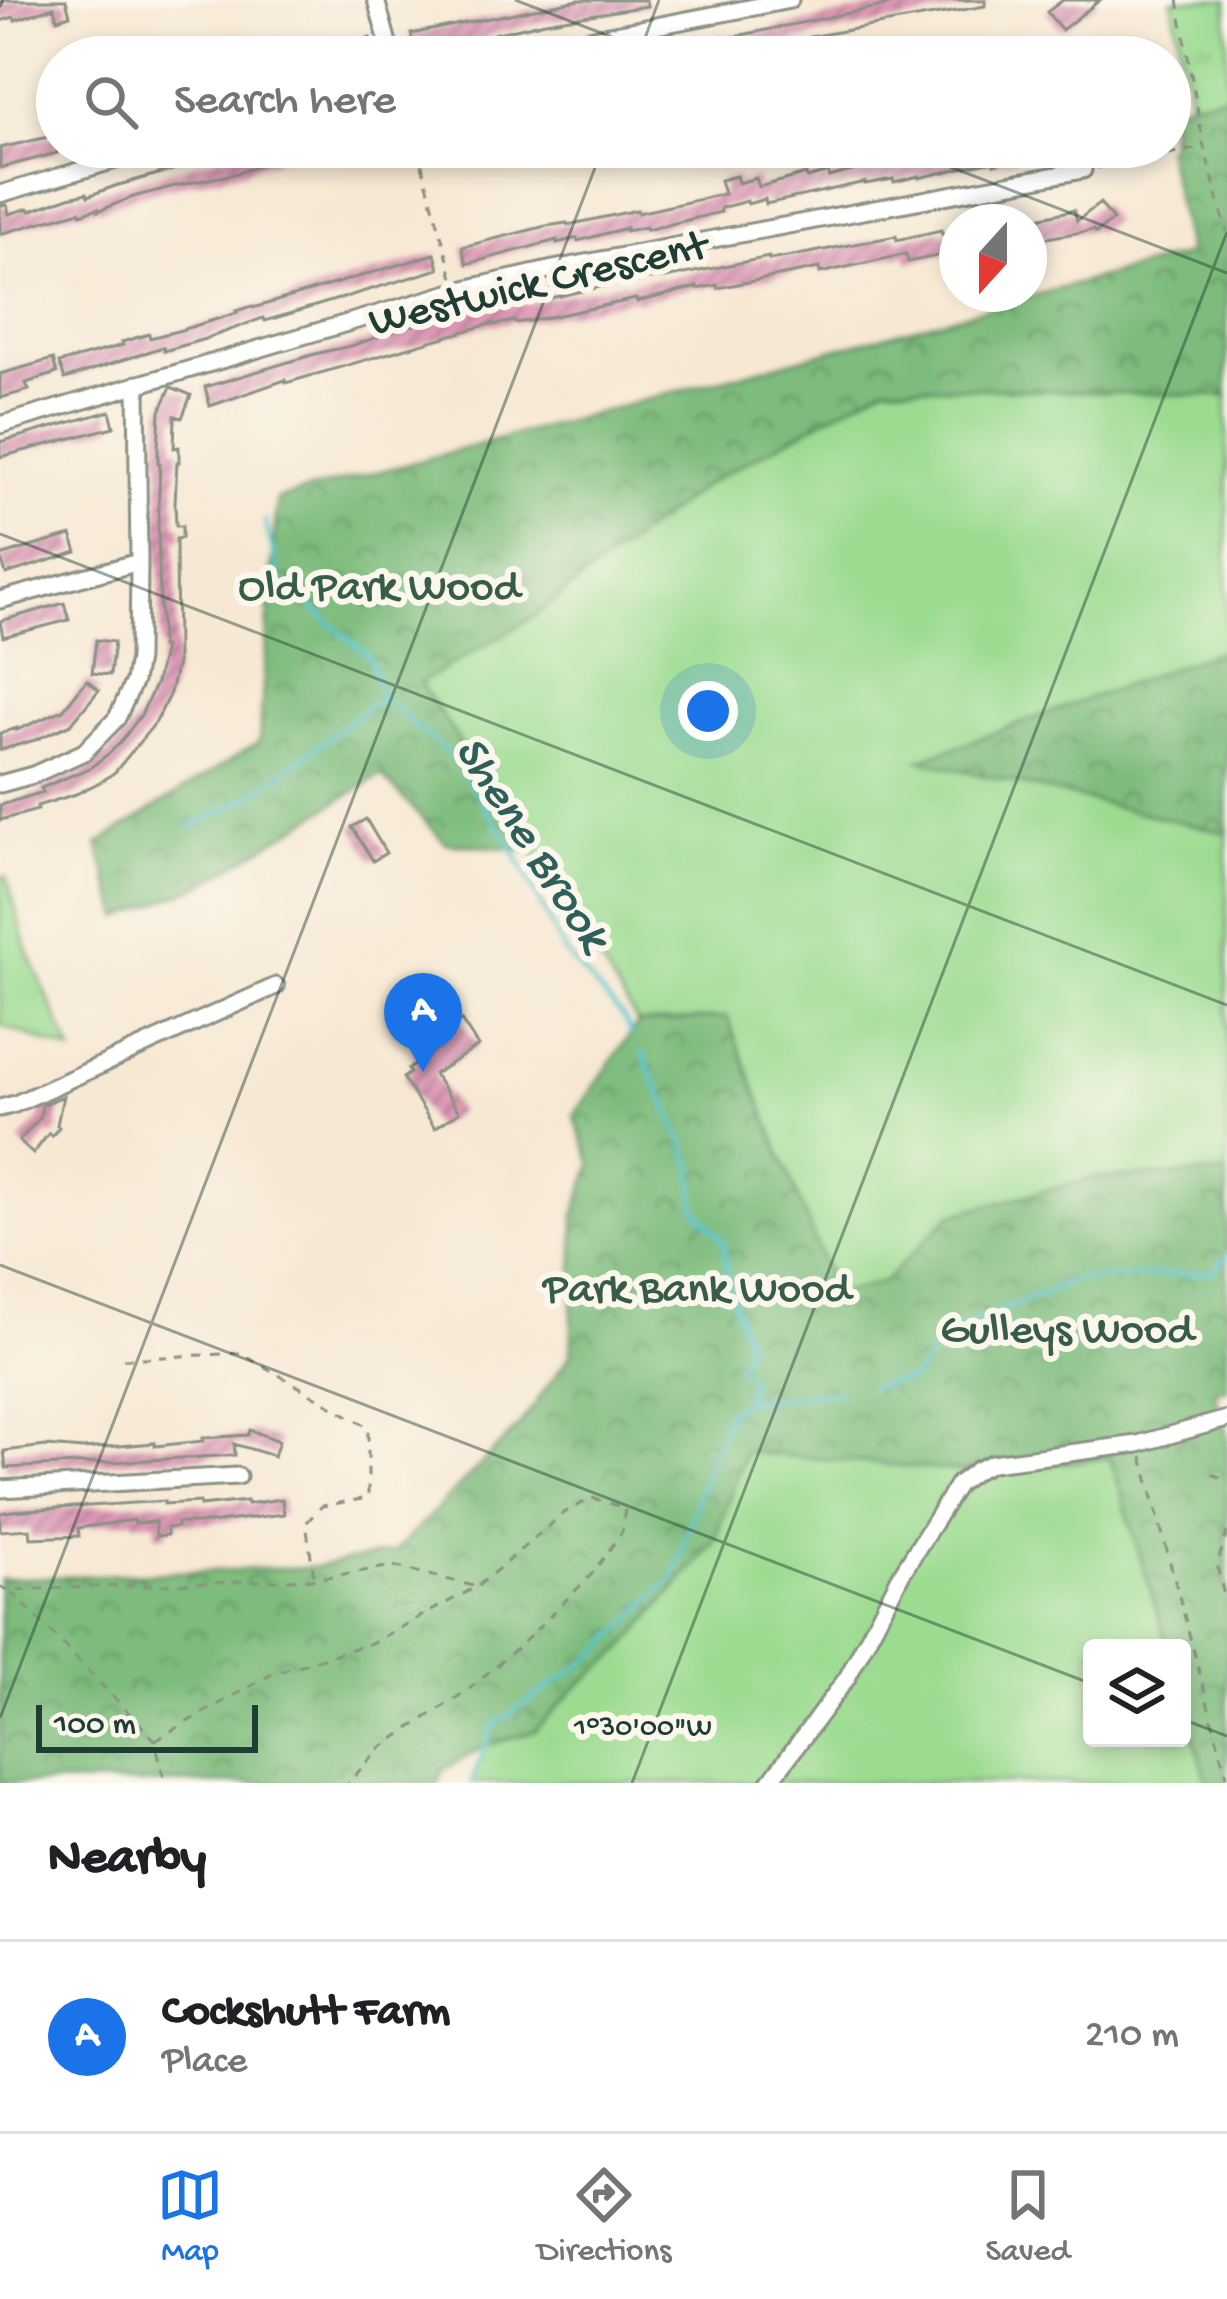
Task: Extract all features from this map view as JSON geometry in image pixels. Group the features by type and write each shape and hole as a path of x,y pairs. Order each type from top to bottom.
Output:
{"street":[{"path":"376,0 386,36"},
{"path":"604,36 790,0"},
{"path":"0,194 89,168"},
{"name":"Westwick Crescent","path":"0,425 456,291 1083,170"},
{"path":"0,784 84,752 117,718 134,681 139,562 137,384"},
{"path":"0,600 139,562"},
{"path":"0,1108 276,986"},
{"path":"769,1783 847,1678 902,1574 958,1484 992,1463 1138,1444 1227,1419"},
{"path":"0,1490 238,1476"}],"path":[{"path":"1178,0 1184,36"},
{"path":"1191,74 1204,147 1227,232"},
{"path":"1191,149 1204,147"},
{"path":"423,168 456,291"},
{"path":"1083,170 1094,168"},
{"path":"123,1359 241,1353 368,1427 368,1498 322,1506 306,1523 314,1579"},
{"path":"1138,1444 1227,1776"},
{"path":"1212,1474 1227,1480"},
{"path":"155,1740 272,1674 371,1643 478,1586 564,1513 592,1498 625,1508 622,1532 592,1574 524,1642 468,1690 380,1748 348,1783"},
{"path":"1227,1532 1217,1567 1227,1608"},
{"path":"0,1587 314,1579 393,1566 478,1586"},
{"path":"10,1590 155,1740 165,1783"}],"green space":[{"path":"1172,0 1227,0 1227,95 1191,101 1191,36 1178,36"},
{"name":"Old Park Wood","path":"1227,95 1227,396 886,385 706,484 533,617 420,683 532,850 446,843 381,775 202,885 120,918 98,844 259,742 277,499 972,312 1047,312 1047,292 1188,254 1170,168 1191,168 1191,101"},
{"path":"886,385 1227,396 1227,1173 1095,1178 951,1215 884,1282 836,1295 727,1017 638,1023 532,850 419,683 533,617 706,484"},
{"path":"1227,648 1227,833 920,760"},
{"path":"6,876 28,952 72,1052 0,1025 0,878"},
{"name":"Park Bank Wood","path":"727,1017 836,1295 884,1282 950,1215 1095,1178 1227,1173 1227,1389 1215,1391 1227,1436 1227,1783 1208,1783 1191,1727 1191,1639 1165,1639 1110,1457 981,1473 745,1452 714,1542 623,1649 578,1686 535,1731 485,1746 443,1770 438,1783 0,1783 0,1579 316,1567 394,1552 519,1426 571,1354 575,1215 592,1164 574,1116 638,1023"},
{"path":"744,1451 981,1473 1111,1457 1165,1639 1083,1639 1083,1747 1191,1747 1191,1727 1208,1783 471,1783 485,1746 535,1731 578,1686 623,1649 714,1542"}],"building":[{"path":"66,0 70,15 57,19 54,7 0,21 0,2"},
{"path":"579,0 646,0 647,6 485,36 411,34"},
{"path":"912,0 985,0 985,6 815,36 737,36"},
{"path":"1063,0 1100,0 1062,30 1047,12"},
{"path":"36,140 36,159 0,168 0,148"},
{"path":"180,168 252,168 0,234 0,206 7,205 9,214 30,211"},
{"path":"863,168 961,168 894,182 865,182 766,204 765,199 747,201 646,230 626,228 578,241 557,240 467,264 462,247 546,226 724,194 720,180 736,176 738,183 756,178 759,187 806,174 807,178 828,172 829,177"},
{"path":"1100,203 1113,220 1096,233 1047,238 1047,216 1074,210 1077,221"},
{"path":"939,230 939,256 908,262 906,254 820,273 819,268 535,320 493,323 285,380 210,406 205,387 483,307 525,304 626,281 896,236 897,240"},
{"path":"435,254 439,269 164,351 163,347 65,379 59,363 149,334 150,338 181,330"},
{"path":"53,359 57,373 26,383 29,390 0,398 0,374"},
{"path":"171,387 191,395 182,418 175,416 174,448 179,447 176,526 182,526 182,538 176,539 177,663 170,693 156,722 115,772 76,794 37,806 38,810 0,820 0,805 43,792 41,788 90,768 108,754 141,715 156,683 164,647 158,448 160,411"},
{"path":"110,411 114,427 0,457 0,442"},
{"path":"71,535 77,552 6,574 0,556"},
{"path":"64,603 69,620 3,637 0,621"},
{"path":"96,640 114,642 110,675 92,673"},
{"path":"87,680 99,690 71,724 0,750 0,733 63,710"},
{"path":"366,819 386,853 373,861 352,827"},
{"path":"428,1017 439,1034 461,1020 478,1046 434,1074 459,1112 435,1128 403,1078 419,1062 414,1054 426,1046 414,1026"},
{"path":"63,1096 59,1127 33,1154 19,1141 40,1118 42,1105"},
{"path":"250,1430 279,1441 274,1456 234,1444 235,1455 6,1468 4,1451 46,1446 155,1446 248,1435"},
{"path":"282,1499 284,1514 177,1523 167,1528 167,1535 156,1536 155,1522 134,1520 78,1528 79,1536 31,1538 30,1529 0,1531 0,1513 12,1511"}],"waterway":[{"name":"Shene Brook","path":"265,520 280,580 368,655 382,697 453,758 513,849 565,953 623,1017 631,1033"},
{"path":"189,828 256,793 382,697"},
{"name":"Shene Brook","path":"642,1052 692,1162 696,1209 723,1241 730,1292 747,1345 738,1368 751,1381 745,1398"},
{"name":"Shene Brook","path":"869,1387 913,1379 947,1333 1076,1280 1213,1272 1227,1255"},
{"name":"Shene Brook","path":"471,1783 494,1725 595,1656 675,1575 729,1412 744,1401 839,1392"}],"place":[{"name":"Cockshutt Farm","path":"423,1072"}],"park label":[{"name":"Gulleys Wood","path":"1067,1325"}]}
